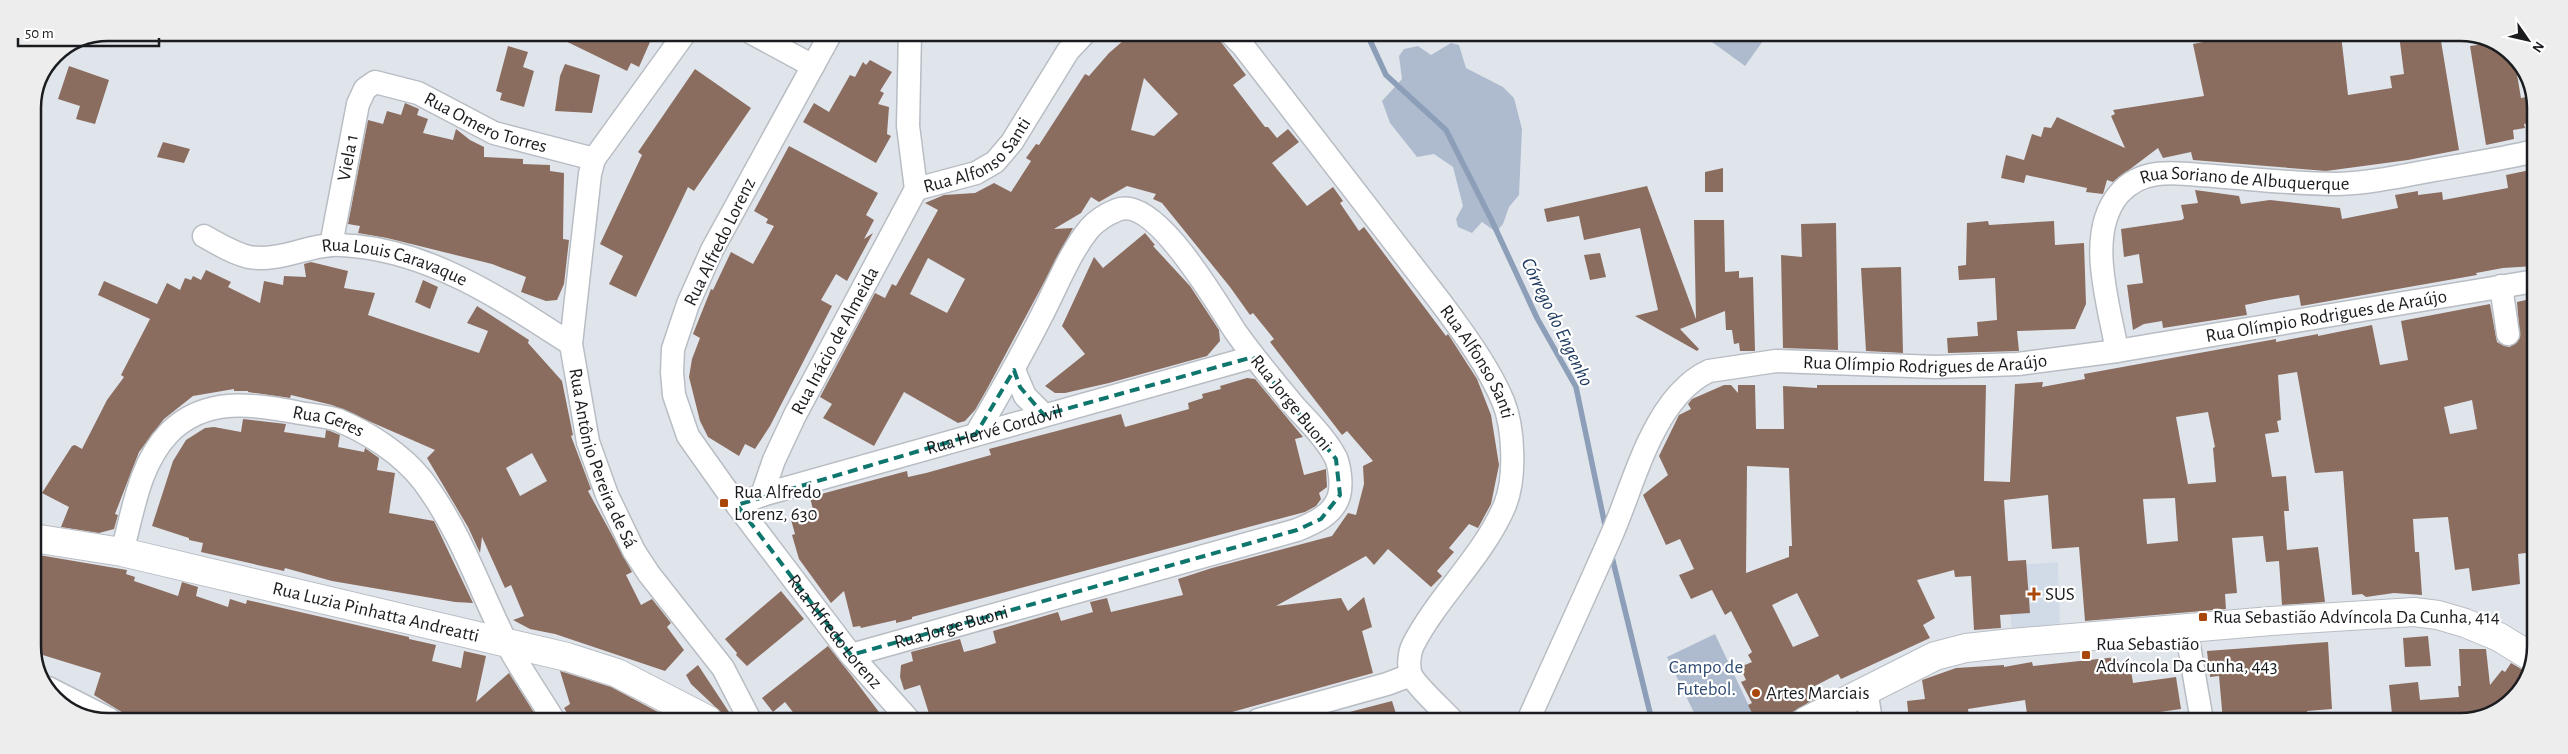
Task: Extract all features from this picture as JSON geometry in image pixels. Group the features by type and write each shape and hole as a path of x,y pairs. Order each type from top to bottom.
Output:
{"street":[{"path":"594,159 679,41"},
{"path":"767,41 813,66"},
{"name":"Rua Alfredo Lorenz","path":"827,41 712,250 688,304 673,350 674,395 688,436 737,505 851,655 903,713"},
{"name":"Rua Alfonso Santi","path":"910,41 908,126 916,189 976,173 995,162 1012,142 1068,50 1077,41"},
{"name":"Rua Alfonso Santi","path":"1238,41 1442,304 1468,340 1503,401 1512,450 1512,479 1505,504 1488,537 1412,647 1411,675"},
{"name":"Rua Omero Torres","path":"380,81 418,92 494,133 594,159"},
{"name":"Viela 1","path":"332,245 358,104 365,89 371,83 380,81"},
{"name":"Rua Soriano de Albuquerque","path":"2117,351 2102,268 2102,228 2108,211 2120,193 2131,183 2148,175 2176,173 2338,184 2387,179 2527,153"},
{"name":"Rua Antônio Pereira de Sá","path":"594,159 590,174 571,344 588,442 607,495 634,551 649,574 723,668 746,713"},
{"name":"Rua Inácio de Almeida","path":"762,496 774,460 795,415 916,189"},
{"name":"Rua Jorge Buoni","path":"851,655 1297,530 1321,520 1340,495 1340,478 1336,459 1316,430 1253,357 1168,235 1150,218 1134,209 1119,209 1096,223 1080,243 1014,370 976,434"},
{"name":"Rua Louis Caravaque","path":"204,236 241,255 252,257 282,256 332,245 392,253 448,272 491,292 571,344"},
{"name":"Rua Olímpio Rodrigues de Araújo","path":"1531,713 1612,534 1652,435 1669,407 1686,387 1699,376 1709,371 1776,361 1936,367 2018,364 2117,351 2527,282"},
{"path":"2500,286 2508,334"},
{"name":"Rua Hervé Cordovil","path":"737,505 762,496 976,434 1253,357"},
{"path":"1014,370 1025,396 1044,415"},
{"name":"Rua Geres","path":"122,552 143,474 168,434 183,421 202,411 230,405 256,404 337,420 401,457 422,480 465,549 506,642 549,713"},
{"name":"Rua Luzia Pinhatta Andreatti","path":"41,539 122,552 506,642 602,667 694,713"},
{"path":"1821,713 1935,656 1966,648 2186,628 2414,612 2438,615 2465,623 2499,637 2526,654"},
{"path":"2186,628 2201,713"},
{"path":"1283,713 1387,684 1411,675 1446,713"},
{"path":"1866,689 1870,713"},
{"path":"74,703 87,709"}],"highlighted area":[{"path":"1253,357 1336,459 1340,495 1321,519 1297,530 851,655 737,505 976,434 1014,370 1020,387 1044,415"}],"shaded area":[{"name":"SUS","path":"2058,562 2060,623 2012,632 2006,566"}],"green space":[{"path":"1711,41 1763,41 1745,66"},
{"path":"1451,43 1459,45 1466,68 1503,87 1514,98 1522,129 1519,195 1509,207 1503,224 1496,232 1482,222 1472,233 1458,227 1456,219 1463,206 1453,167 1434,154 1417,157 1390,123 1382,101 1402,79 1399,56 1404,49 1418,46 1431,55"},
{"name":"Campo de Futebol.","path":"1715,634 1752,713 1694,713 1667,657"}],"building":[{"path":"565,41 650,41 639,67 631,63 627,71"},
{"path":"1123,41 1220,41 1246,75 1233,85 1265,127 1268,127 1277,138 1288,129 1299,142 1272,163 1307,206 1333,187 1343,201 1340,203 1359,231 1364,227 1446,336 1448,334 1477,379 1491,415 1499,465 1491,504 1478,528 1469,524 1449,548 1454,552 1437,571 1442,576 1431,587 1388,549 1374,565 1366,556 1276,606 1341,598 1348,611 1364,597 1372,627 1362,631 1373,673 1228,713 929,713 920,685 904,690 900,677 901,665 913,661 911,652 960,639 964,652 980,648 996,643 993,631 1058,612 1061,621 1093,612 1090,602 1107,598 1111,612 1183,595 1178,579 1332,536 1348,513 1356,515 1364,484 1363,466 1373,461 1347,431 1342,435 1270,342 1274,339 1253,313 1250,315 1230,287 1162,203 1153,199 1156,194 1127,186 1099,202 1091,197 1081,213 1054,229 1073,228 987,389 975,410 965,421 958,423 904,392 874,446 823,418 832,404 820,397 875,293 885,298 892,284 896,286 938,210 925,203 944,195 975,193 994,183 1011,192 1031,161 1026,158 1036,144 1039,145 1085,74 1089,76 1109,53","holes":["1144,78 1178,114 1154,136 1131,130","928,258 965,279 947,313 910,294"]},
{"path":"2208,41 2342,41 2348,95 2392,88 2390,76 2404,74 2400,41 2441,41 2459,150 2408,160 2326,171 2193,160 2191,152 2163,158 2158,148 2113,182 2107,180 2103,194 2086,192 2087,188 2026,175 2024,183 2001,178 2006,155 2024,160 2032,134 2041,137 2044,127 2051,128 2057,117 2125,148 2111,116 2115,114 2113,110 2204,96 2193,44"},
{"path":"2480,45 2503,58 2503,65 2510,65 2513,68 2517,73 2521,98 2525,97 2527,104 2527,123 2524,124 2525,128 2513,130 2514,139 2486,145 2470,46"},
{"path":"508,46 528,52 523,67 534,71 524,107 500,100 502,93 496,91"},
{"path":"870,60 892,72 880,91 884,93 878,104 889,107 887,134 891,136 876,163 803,122 814,103 829,112 850,75 855,77 863,62 866,65"},
{"path":"565,64 600,75 592,113 555,111 560,76"},
{"path":"69,66 109,80 95,124 76,119 80,106 58,99"},
{"path":"695,69 751,108 694,191 688,187 636,297 609,284 623,256 600,244 642,155 638,152"},
{"path":"405,103 419,109 417,115 428,119 423,133 453,140 456,129 470,140 484,147 484,157 523,159 523,164 550,165 550,171 564,173 563,239 569,240 564,284 557,300 546,301 521,292 526,277 492,264 387,238 358,233 360,226 348,224 368,120 383,124 387,111 401,115"},
{"path":"163,142 190,149 184,163 157,157"},
{"path":"789,146 878,193 866,215 874,220 864,239 873,233 847,281 836,274 821,300 832,306 770,426 755,449 745,444 739,456 708,437 700,421 689,377 692,359 700,338 693,334 711,289 713,290 731,252 753,264 774,226 766,223 768,219 754,211"},
{"path":"1723,168 1723,192 1705,192 1705,172"},
{"path":"2527,171 2527,266 2503,268 2476,273 2477,275 2301,306 2299,295 2245,305 2247,315 2163,328 2162,321 2144,324 2133,330 2127,285 2143,283 2139,254 2124,257 2121,229 2182,220 2184,218 2181,205 2198,203 2195,190 2239,196 2241,204 2270,200 2340,208 2342,219 2398,208 2395,195 2418,191 2418,195 2442,192 2443,200 2508,188 2506,175"},
{"path":"1647,186 1696,319 1694,220 1724,220 1725,272 1739,271 1739,278 1753,277 1755,351 1740,351 1739,343 1734,344 1732,330 1726,330 1725,311 1680,329 1699,349 1697,351 1635,316 1658,310 1640,228 1584,240 1579,216 1547,222 1544,209"},
{"path":"1988,221 1989,225 2054,221 2055,245 2084,243 2086,304 2075,329 2017,331 2019,351 1948,353 1947,338 1978,336 1977,322 1997,320 1995,278 1959,280 1958,266 1966,265 1967,223"},
{"path":"1836,223 1838,350 1783,348 1781,255 1802,257 1801,224"},
{"path":"1145,233 1155,245 1153,246 1190,286 1219,330 1220,341 1207,356 1109,383 1065,393 1055,393 1045,386 1085,354 1062,326 1094,257 1103,268"},
{"path":"1600,253 1606,277 1590,280 1584,255"},
{"path":"311,262 348,271 344,288 375,293 368,315 479,353 488,331 467,323 477,306 529,340 528,343 562,381 573,435 571,436 591,489 588,491 632,572 626,575 641,605 652,599 671,623 667,627 684,650 665,671 555,634 530,629 513,620 524,616 511,585 505,588 482,537 480,553 468,527 427,458 435,450 332,405 291,395 290,398 248,391 234,391 234,389 193,396 164,419 139,452 115,514 118,515 114,529 99,533 61,527 69,507 42,493 72,446 75,445 82,449 107,400 124,377 121,375 150,319 98,295 104,281 157,304 167,283 180,290 185,278 191,280 193,276 201,280 206,270 231,282 228,287 260,303 264,281 283,285 284,276 306,277 304,264","holes":["532,453 547,481 520,496 506,468"]},
{"path":"1901,267 1903,353 1866,351 1861,268"},
{"path":"423,280 438,287 430,309 415,302"},
{"path":"2527,300 2527,553 2518,554 2520,584 2472,591 2469,568 2455,570 2448,517 2413,519 2415,552 2419,552 2422,595 2394,593 2366,597 2362,594 2352,595 2343,471 2315,473 2297,372 2278,375 2281,420 2277,421 2279,432 2265,434 2272,477 2286,476 2289,511 2284,511 2287,550 2318,547 2325,602 2282,605 2279,561 2266,562 2263,536 2232,538 2237,593 2225,594 2226,609 2085,621 2079,547 2052,549 2048,495 2004,500 2008,561 2026,560 2030,613 2000,615 2001,628 1974,630 1971,576 1955,577 1954,570 1917,580 1935,618 1923,625 1930,638 1841,679 1838,674 1813,687 1818,697 1791,713 1752,713 1748,705 1752,703 1741,682 1746,680 1740,667 1752,662 1748,655 1752,652 1731,611 1725,615 1712,590 1691,599 1679,575 1694,569 1680,539 1666,545 1643,495 1668,475 1659,456 1679,415 1691,409 1688,404 1692,399 1724,385 1731,385 1738,393 1738,385 1755,385 1756,429 1784,429 1783,386 1817,388 1817,385 1986,385 1984,481 2010,482 2015,384 2043,382 2042,387 2085,379 2084,374 2276,339 2276,342 2318,334 2318,336 2372,325 2380,365 2408,360 2401,321 2490,304 2497,342 2510,347 2520,338 2517,302","holes":["2472,400 2477,429 2450,434 2444,407","2208,412 2215,447 2213,448 2216,482 2188,484 2176,417","1747,466 1789,468 1792,546 1789,546 1789,557 1746,573","2175,498 2178,541 2147,544 2143,499","1797,593 1819,636 1793,647 1772,605"]},
{"path":"1247,378 1255,379 1303,437 1295,439 1304,475 1326,469 1327,487 1319,493 1321,499 1316,506 1305,512 912,617 912,619 896,623 896,620 861,628 860,626 853,627 844,591 831,603 799,559 792,535 795,534 790,516 813,510 810,497 907,471 908,477 926,473 991,455 989,449 1121,414 1125,427 1189,409 1188,403 1203,398 1202,394 1221,389 1220,386"},
{"path":"243,419 286,424 284,432 325,438 326,430 330,431 340,435 338,447 364,452 365,448 379,458 377,470 395,473 389,513 434,521 473,603 455,602 332,581 285,568 284,571 201,552 203,543 189,540 189,538 152,526 173,461 186,440 205,428 214,427 241,432"},
{"path":"41,555 127,570 126,574 135,577 134,581 178,596 182,582 198,587 196,596 228,607 230,599 246,604 247,600 409,637 409,639 436,645 432,661 461,668 464,651 486,656 476,702 509,673 534,713 123,713 94,695 101,673 42,655"},
{"path":"781,591 804,619 747,666 736,655 737,653 725,639"},
{"path":"2428,636 2431,666 2405,667 2403,638"},
{"path":"2328,642 2332,709 2307,711 2307,713 2222,713 2219,676 2210,677 2207,651"},
{"path":"828,646 880,713 794,713 785,702 773,712 762,698"},
{"path":"2459,649 2486,649 2490,685 2502,670 2505,672 2511,663 2522,669 2507,693 2493,704 2481,709 2460,713 2392,713 2389,685 2418,682 2420,700 2459,697 2458,686 2461,686"},
{"path":"2117,657 2119,671 2131,670 2133,683 2176,677 2181,709 2153,713 2027,713 2025,700 1968,709 1969,713 1908,713 1907,701 1925,699 1922,680 1956,668 2004,665 2004,667 2032,662 2033,666"},
{"path":"698,665 729,712 722,713 691,684 686,675"},
{"path":"560,671 611,687 660,713 567,713 564,708 570,704"},
{"path":"1392,701 1396,713 1346,713"}],"waterway":[{"name":"Córrego do Engenho","path":"1370,41 1386,75 1446,130 1492,221 1537,318 1576,387 1606,530"},
{"name":"Córrego do Engenho","path":"1611,553 1650,713"}],"place":[{"name":"Rua Alfredo Lorenz, 630","path":"724,503"},
{"name":"SUS","path":"2034,594"},
{"name":"Rua Sebastião Advíncola Da Cunha, 414","path":"2203,617"},
{"name":"Rua Sebastião Advíncola Da Cunha, 443","path":"2086,655"},
{"name":"Artes Marciais","path":"1756,693"}]}
